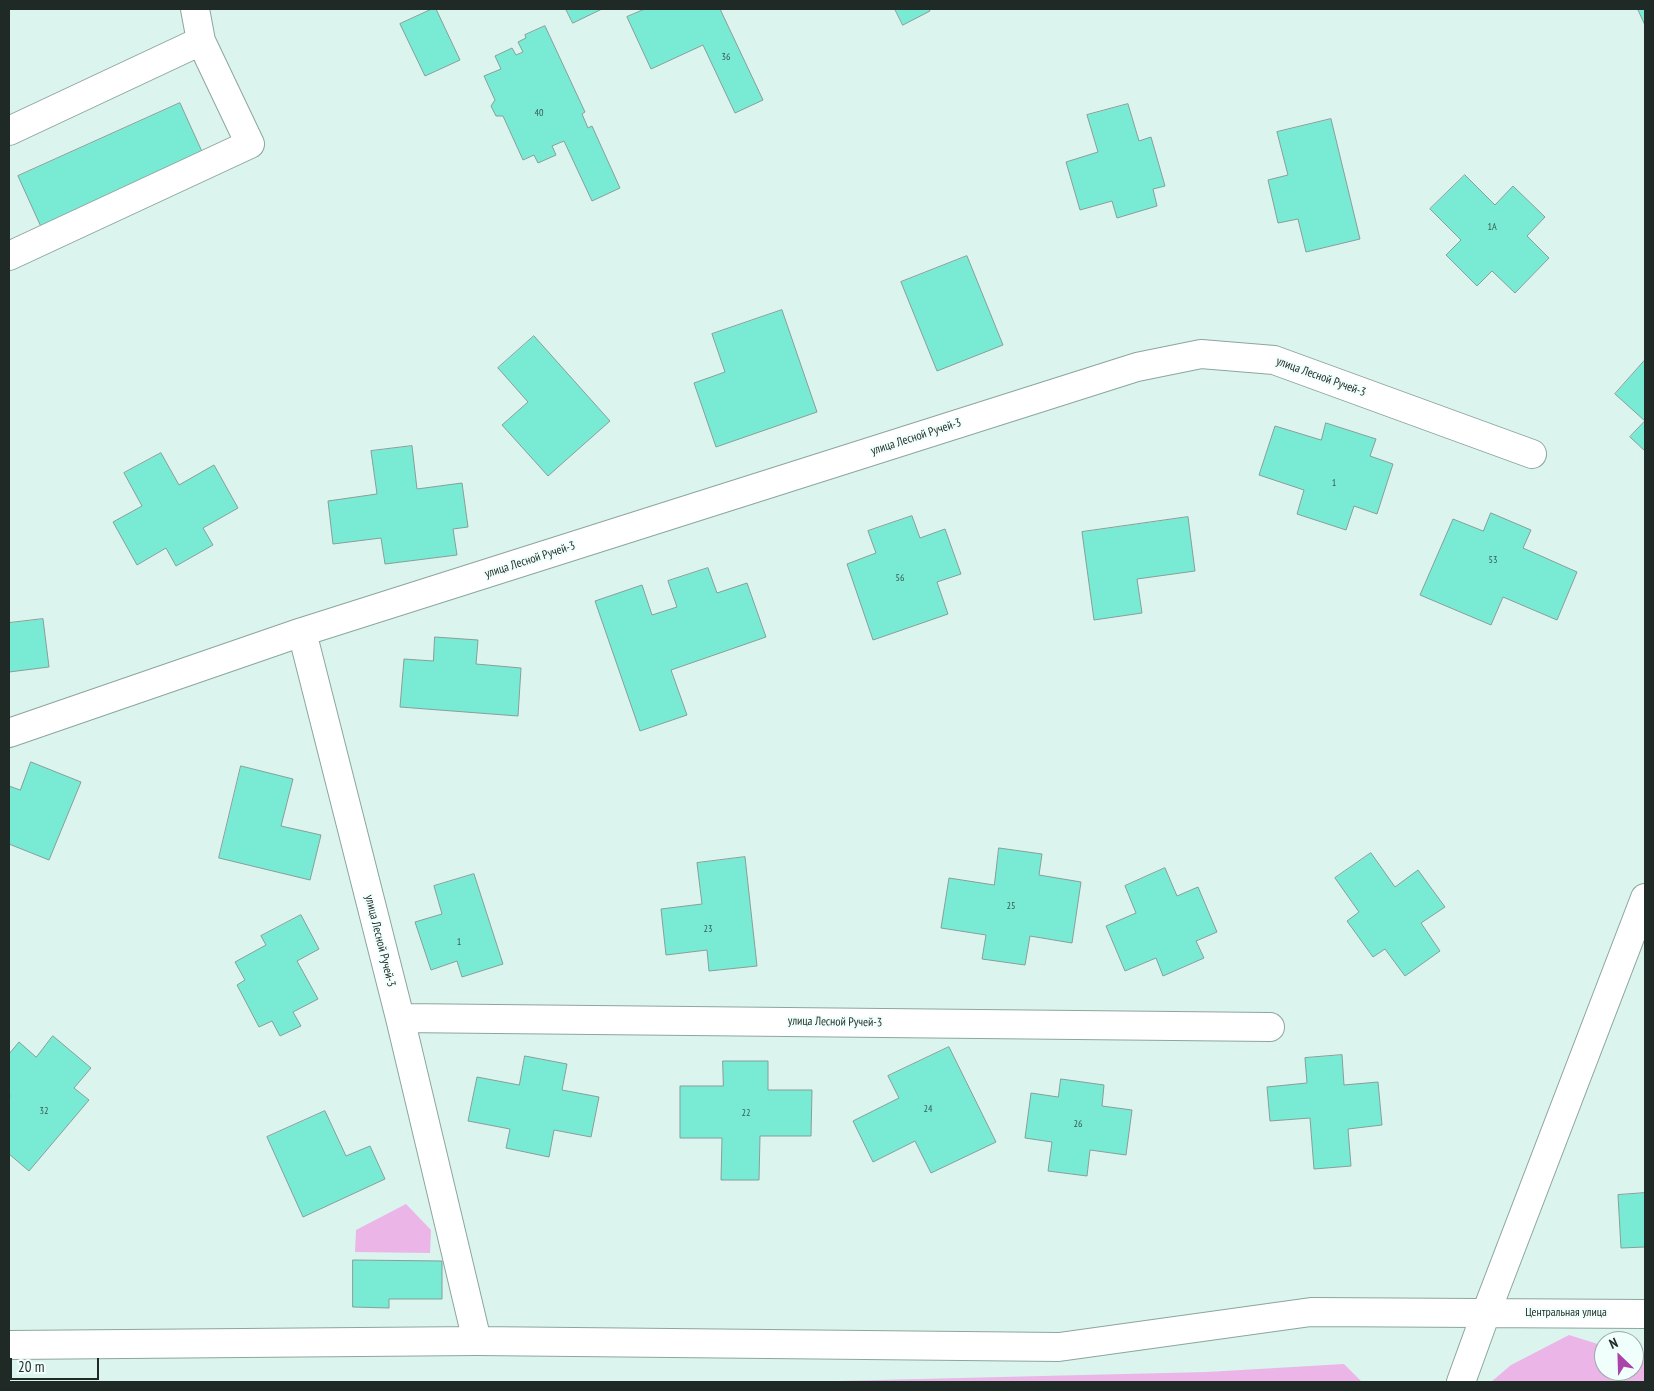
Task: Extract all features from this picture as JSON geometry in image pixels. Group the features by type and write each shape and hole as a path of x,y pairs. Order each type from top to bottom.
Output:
{"street":[{"path":"9,256 250,144 202,41 195,9"},
{"path":"9,130 202,41"},
{"name":"улица Лесной Ручей-3","path":"9,733 302,632 1137,367 1201,354 1274,360 1532,454"},
{"name":"улица Лесной Ручей-3","path":"302,632 400,1018 477,1341"},
{"path":"1461,1382 1645,898"},
{"name":"улица Лесной Ручей-3","path":"400,1018 1270,1027"},
{"name":"Центральная улица","path":"9,1345 477,1341 1059,1347 1311,1312 1645,1314"}],"shaded area":[{"path":"406,1204 431,1230 430,1253 355,1252 356,1230"},
{"path":"1569,1335 1594,1343 1594,1381 1644,1381 1645,1354 1645,1382 1491,1382 1511,1365"},
{"path":"1344,1364 1362,1382 796,1382 1207,1372"}],"building":[{"path":"432,9 436,9 460,60 425,76 400,24"},
{"path":"566,9 602,9 573,23"},
{"path":"645,9 720,9 763,100 735,113 703,45 651,69 627,17"},
{"path":"895,9 929,9 930,11 903,25"},
{"path":"1638,9 1645,9 1645,25"},
{"path":"545,26 585,112 582,114 588,128 592,126 620,188 592,201 564,141 552,146 556,155 538,163 534,155 523,160 503,116 496,116 491,106 495,100 484,76 501,69 495,56 512,48 516,55 523,52 518,42 526,38 525,35"},
{"path":"180,103 204,156 42,229 18,176"},
{"path":"1128,104 1139,141 1151,137 1165,186 1153,189 1157,206 1117,218 1112,201 1080,210 1066,162 1098,152 1087,115"},
{"path":"1331,119 1360,239 1306,252 1298,219 1278,223 1268,180 1288,175 1277,132"},
{"path":"1465,175 1495,205 1513,186 1545,217 1527,236 1549,258 1515,293 1492,271 1477,286 1446,255 1461,240 1430,209"},
{"path":"967,256 1003,345 937,371 901,282"},
{"path":"782,310 817,412 716,447 694,383 725,372 712,334"},
{"path":"534,336 610,421 548,476 502,425 528,402 498,368"},
{"path":"1645,360 1645,421 1615,394"},
{"path":"1645,421 1645,451 1630,437"},
{"path":"1326,423 1376,439 1370,456 1393,464 1377,514 1354,506 1346,530 1297,514 1304,490 1259,475 1275,426 1321,440"},
{"path":"412,446 417,489 462,483 468,527 453,529 457,555 385,564 381,538 333,544 328,501 377,494 371,451"},
{"path":"161,453 179,485 214,465 238,508 203,528 213,545 176,566 166,548 137,565 113,522 142,506 124,473"},
{"path":"1491,513 1531,530 1523,548 1577,572 1557,620 1503,597 1491,625 1420,595 1453,519 1483,531"},
{"path":"912,516 920,538 945,529 961,574 937,582 948,614 873,640 847,564 876,553 868,531"},
{"path":"1188,517 1195,571 1137,579 1142,613 1094,620 1082,532"},
{"path":"708,568 717,593 747,583 766,637 671,670 687,715 640,731 595,601 642,585 652,615 677,607 668,581"},
{"path":"43,619 49,667 9,672 9,623"},
{"path":"435,637 478,640 476,664 521,668 518,716 400,707 404,659 433,661"},
{"path":"31,762 81,782 49,860 9,844 9,786 20,790"},
{"path":"241,766 293,779 281,826 321,835 310,880 219,858"},
{"path":"999,848 1042,854 1039,875 1081,882 1072,943 1030,936 1025,965 982,959 986,935 941,928 949,878 994,885"},
{"path":"1371,853 1395,887 1418,870 1445,907 1421,923 1440,951 1405,976 1385,949 1373,957 1347,921 1359,912 1335,878"},
{"path":"745,857 757,966 709,971 707,950 666,955 661,909 702,904 697,863"},
{"path":"1165,868 1177,896 1198,887 1217,932 1196,941 1204,958 1163,976 1156,958 1125,971 1106,926 1136,913 1125,886"},
{"path":"474,874 503,964 462,977 457,961 431,970 415,922 442,914 434,886"},
{"path":"301,915 319,949 297,961 318,999 293,1012 301,1026 280,1036 272,1021 259,1027 237,985 245,980 235,962 266,945 261,936"},
{"path":"53,1036 91,1068 74,1088 89,1100 29,1171 9,1154 9,1054 19,1042 36,1057"},
{"path":"949,1047 996,1142 931,1173 915,1141 873,1162 853,1121 899,1098 888,1076"},
{"path":"1342,1055 1344,1085 1378,1082 1382,1125 1348,1129 1351,1166 1314,1169 1310,1118 1270,1121 1267,1087 1307,1083 1305,1058"},
{"path":"525,1056 567,1064 562,1090 599,1097 591,1137 554,1130 549,1157 506,1148 510,1129 468,1121 477,1077 519,1085"},
{"path":"723,1061 768,1061 768,1090 812,1090 811,1136 760,1136 759,1180 721,1180 722,1138 680,1138 680,1086 723,1086"},
{"path":"1061,1079 1104,1085 1102,1106 1132,1110 1126,1155 1090,1150 1087,1176 1048,1171 1052,1142 1025,1138 1031,1093 1058,1097"},
{"path":"325,1111 346,1156 370,1146 385,1179 303,1217 267,1137"},
{"path":"1645,1193 1645,1247 1621,1248 1618,1195"},
{"path":"353,1260 442,1261 442,1299 389,1299 389,1308 353,1307"}]}
